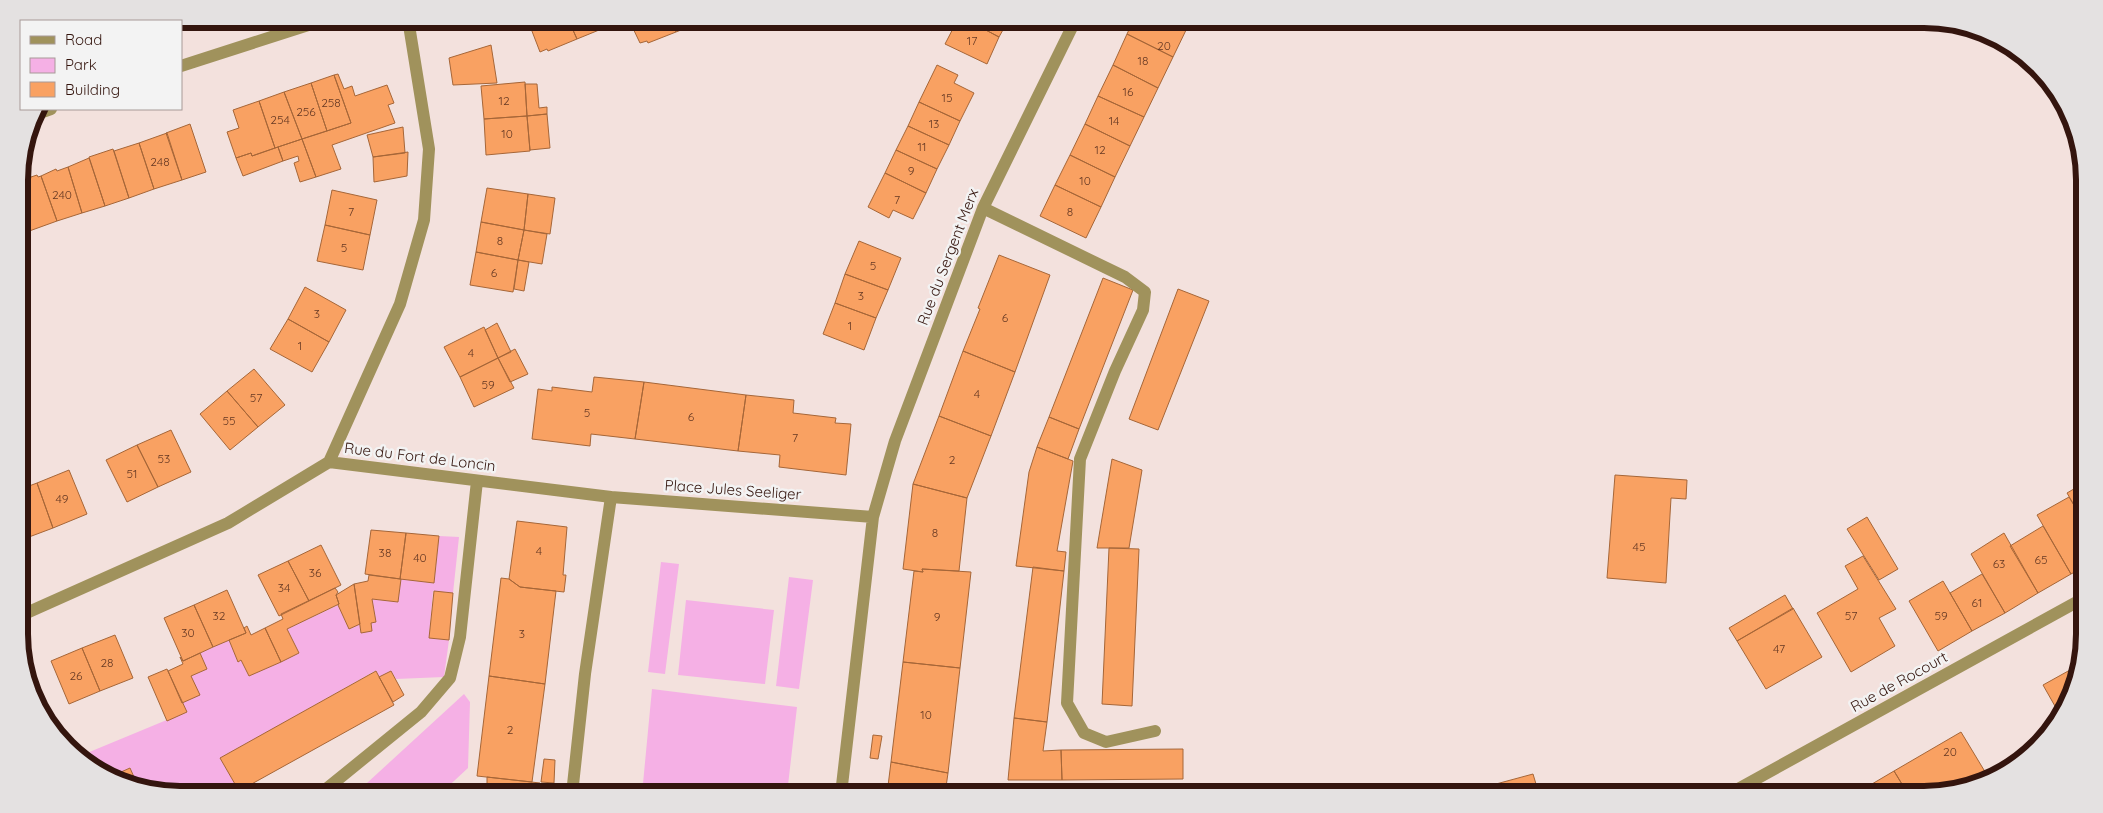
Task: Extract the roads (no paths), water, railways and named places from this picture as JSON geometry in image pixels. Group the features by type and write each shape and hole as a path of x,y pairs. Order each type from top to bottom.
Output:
{"street":[{"path":"182,66 299,28"},
{"path":"329,462 400,304 424,220 429,149 409,28"},
{"name":"Rue du Sergent Merx","path":"873,517 895,441 983,208 1072,28"},
{"path":"983,208 1125,277 1145,292 1143,310 1114,371 1080,459 1067,703 1084,733 1106,742 1155,731"},
{"name":"Rue du Fort de Loncin","path":"28,612 228,523 329,462 611,497"},
{"path":"330,786 421,712 450,678 460,638 477,480"},
{"path":"573,786 586,674 611,497"},
{"name":"Place Jules Seeliger","path":"611,497 873,517"},
{"path":"841,786 873,517"},
{"name":"Rue de Rocourt","path":"1746,785 2076,602"}]}
